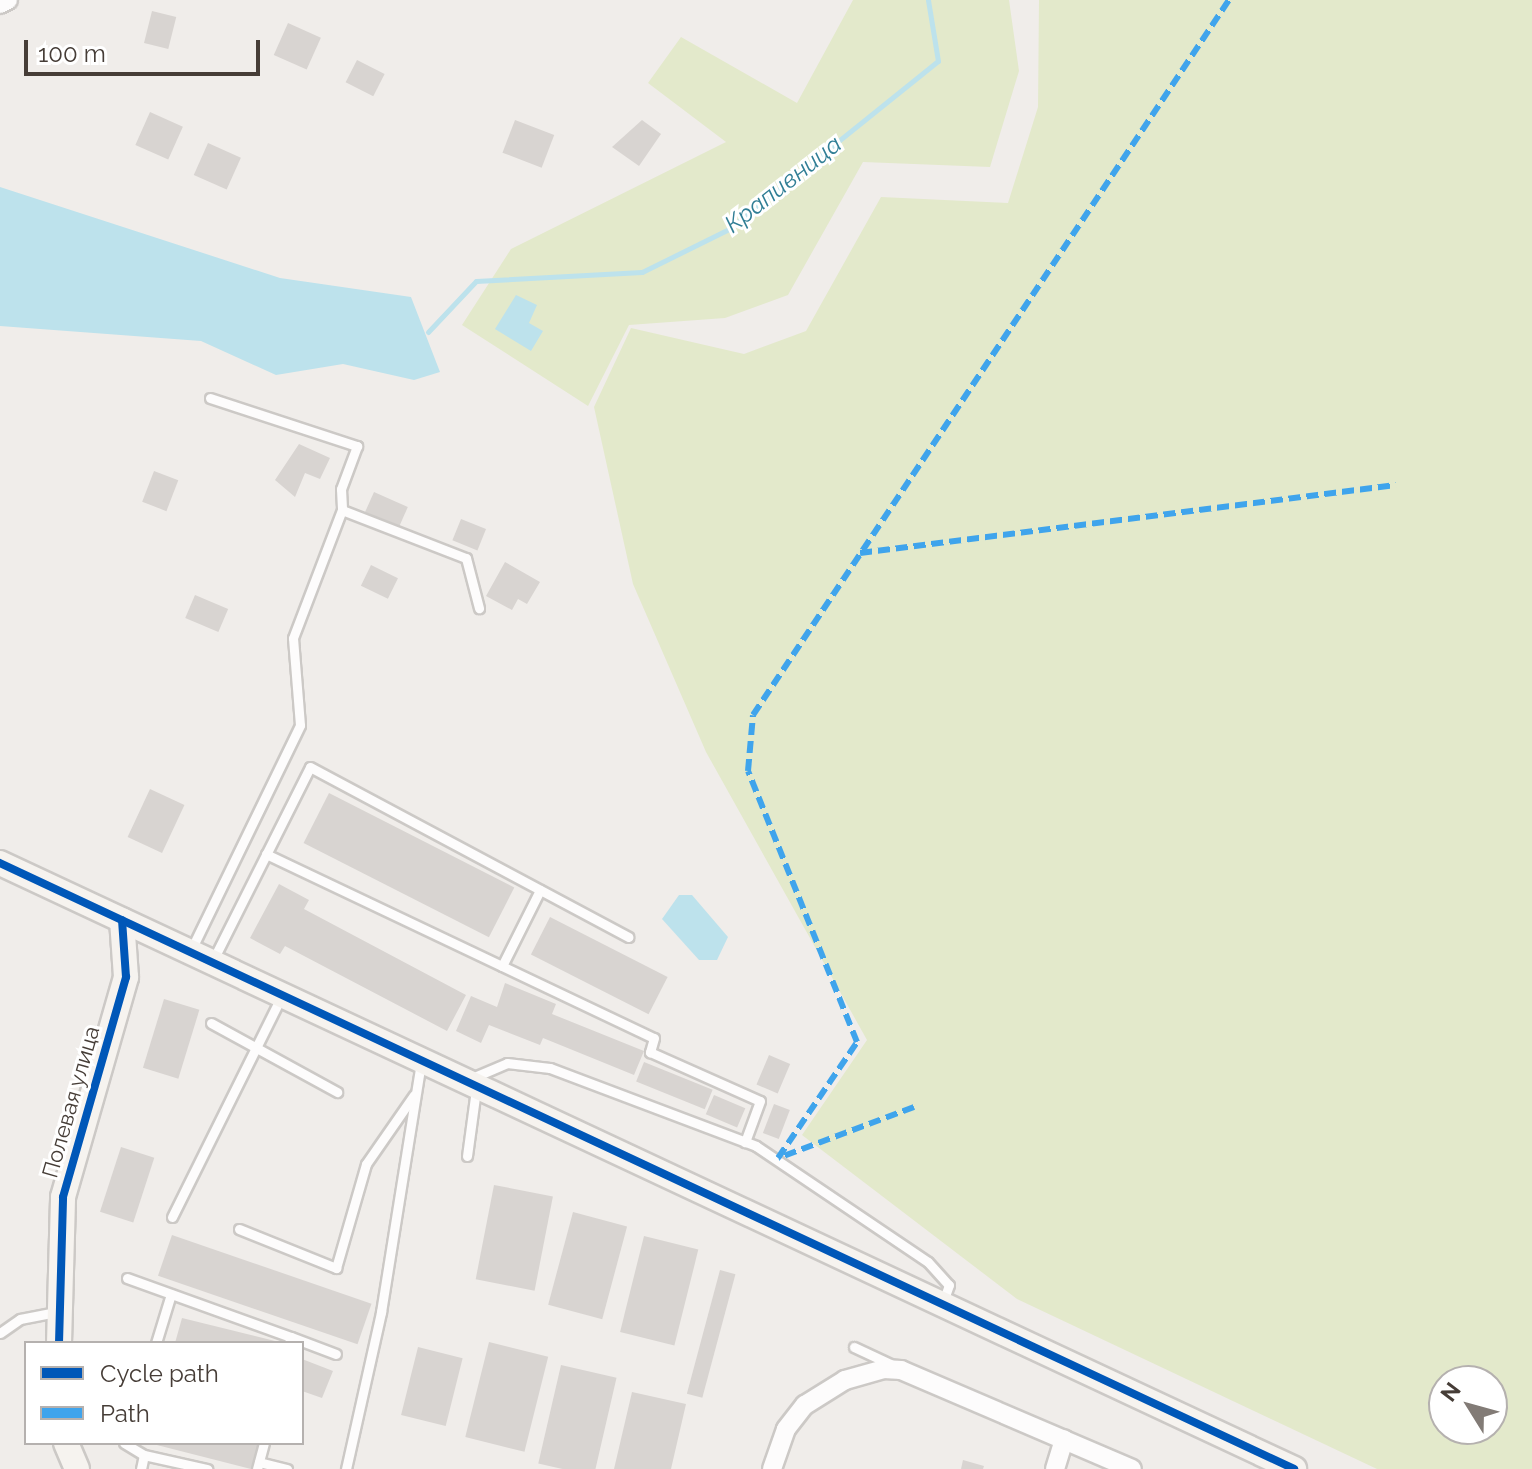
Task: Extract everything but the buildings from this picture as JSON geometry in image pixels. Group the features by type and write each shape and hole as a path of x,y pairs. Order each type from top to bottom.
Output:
{"street":[{"path":"0,4 8,0"},
{"path":"0,863 1294,1469"},
{"name":"Полевая улица","path":"59,1341 57,1312 63,1197 126,977 122,920"},
{"path":"772,1469 795,1416 826,1389 865,1372 901,1370 1132,1469"},
{"path":"1055,1469 1064,1439"},
{"path":"67,1445 77,1469"}],"lane":[{"path":"190,952 300,725 293,638 342,510 341,489 357,446 210,398"},
{"path":"342,510 466,558 479,608"},
{"path":"212,962 310,767 628,937"},
{"path":"266,854 654,1038 650,1052 760,1101 745,1142"},
{"path":"502,966 540,890"},
{"path":"172,1217 282,995"},
{"path":"211,1023 337,1092"},
{"path":"346,1469 381,1312 421,1060"},
{"path":"467,1156 471,1083 507,1063 550,1068 745,1142 798,1169 928,1262 949,1285 942,1304"},
{"path":"239,1229 336,1268 366,1164 416,1092"},
{"path":"127,1278 290,1340"},
{"path":"157,1341 171,1294"},
{"path":"0,1333 20,1319 57,1312"},
{"path":"304,1344 336,1354"},
{"path":"854,1347 901,1370"},
{"path":"127,1445 144,1455 207,1469"},
{"path":"263,1445 258,1466 287,1469"},
{"path":"141,1469 144,1455"}],"green space":[{"path":"853,0 1009,0 1019,71 990,167 863,162 788,295 725,318 629,325 588,406 462,325 511,249 726,142 648,83 681,37 797,103"},
{"path":"1039,0 1532,0 1532,1469 1377,1469 1017,1299 802,1135 867,1040 706,752 633,584 594,407 631,328 744,354 806,331 881,197 1008,203 1038,107"}],"water":[{"path":"0,187 280,278 411,297 440,372 414,380 343,364 276,375 201,341 0,326"},
{"path":"516,295 537,305 529,323 543,331 531,351 495,329"},
{"path":"679,895 692,895 728,937 717,960 699,960 662,919"}],"waterway":[{"name":"Крапивница","path":"428,332 476,281 642,272 729,229 938,61 928,0"}],"marked path":[{"path":"914,1107 778,1158 857,1042 748,771 753,715 1229,0"},
{"path":"860,553 1396,485"}],"cycle path":[{"path":"0,863 1294,1469"},
{"path":"59,1341 63,1197 126,977 122,920"}]}
